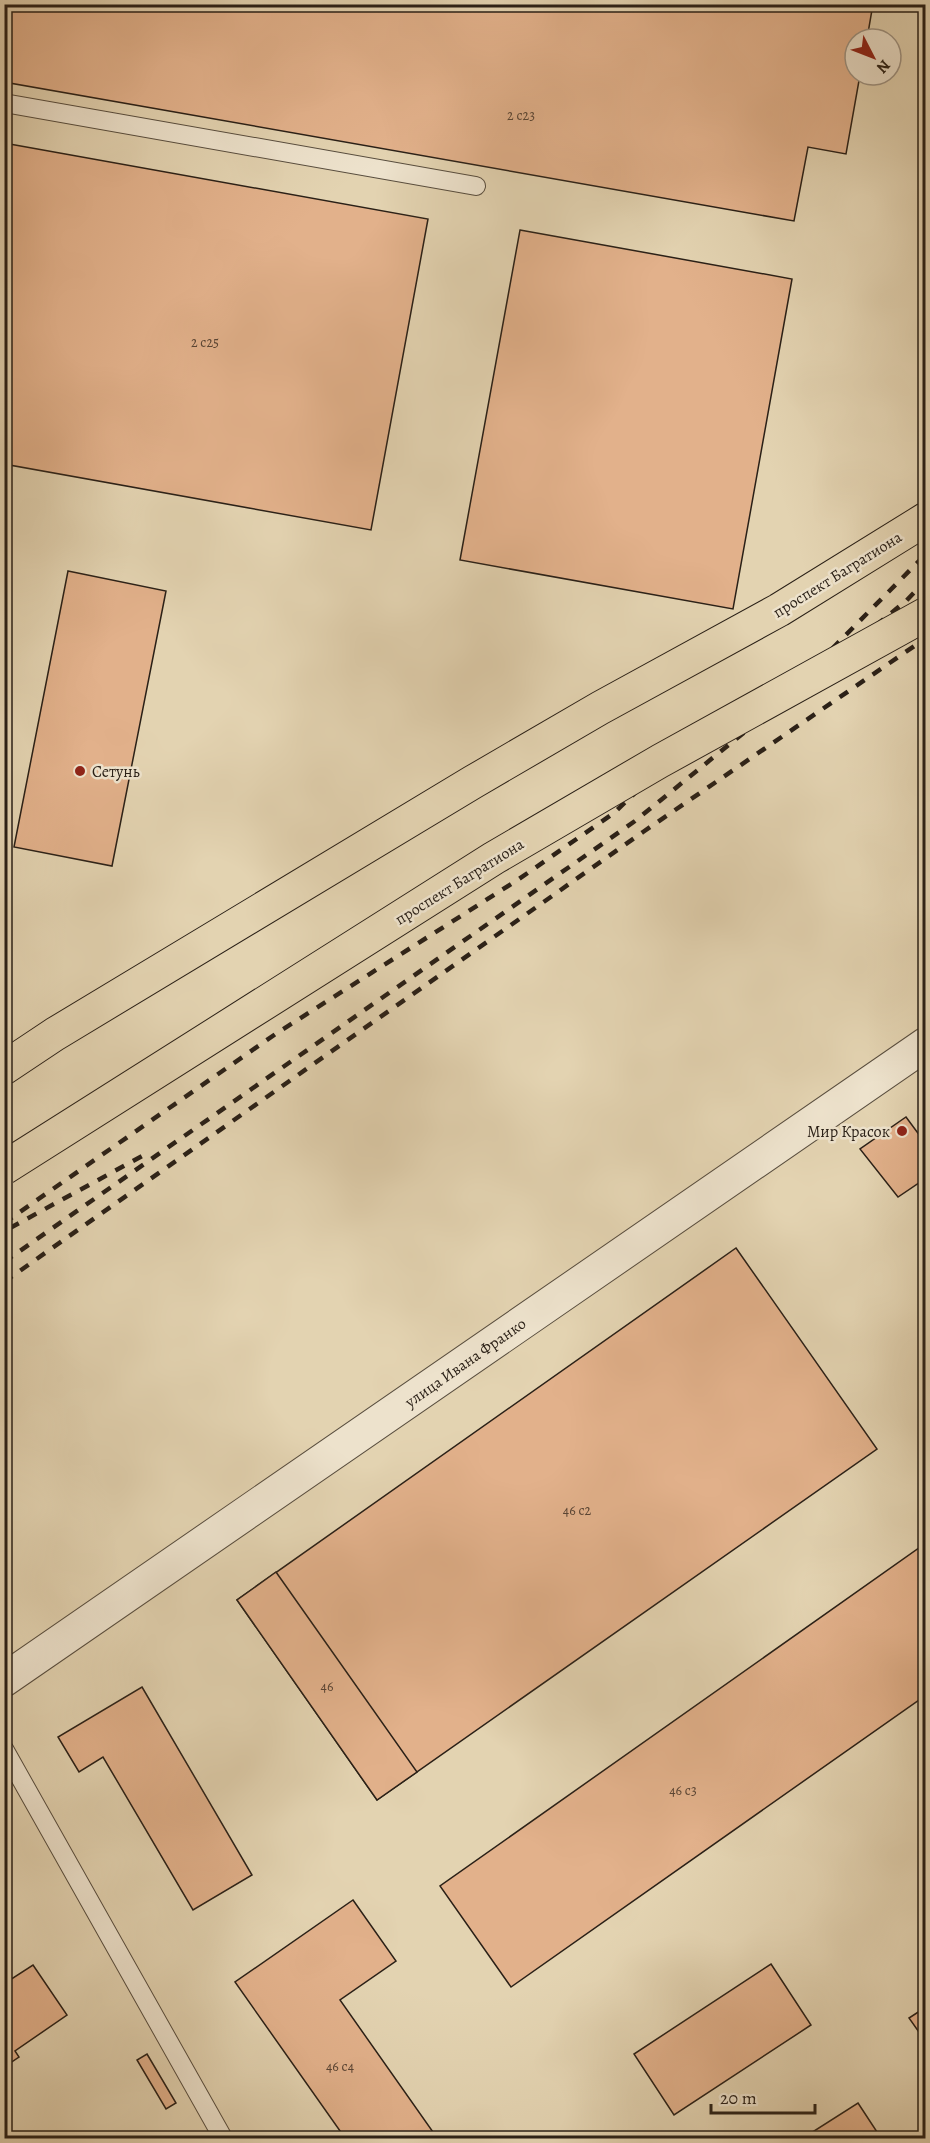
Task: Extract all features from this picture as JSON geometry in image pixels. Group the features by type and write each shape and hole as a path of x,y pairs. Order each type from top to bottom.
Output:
{"main road":[{"name":"проспект Багратиона","path":"4,1068 55,1034 473,782 600,708 779,610 926,519"},
{"name":"проспект Багратиона","path":"4,1168 494,858 660,761 926,614"}],"street":[{"name":"улица Ивана Франко","path":"4,1680 926,1044"}],"lane":[{"path":"4,103 476,186"},
{"path":"4,1749 224,2139"}],"building":[{"path":"4,4 873,4 869,27 843,27 843,87 858,87 846,154 808,147 794,221 4,82"},
{"path":"4,143 428,219 371,530 4,464"},
{"path":"520,230 792,279 733,609 460,560"},
{"path":"926,235 926,269 920,268"},
{"name":"Сетунь","path":"68,571 166,591 112,866 14,847"},
{"path":"906,1117 926,1144 926,1178 898,1197 860,1149"},
{"path":"736,1248 877,1449 377,1800 237,1600"},
{"path":"926,1543 926,1695 511,1987 440,1886"},
{"path":"276,1572 417,1772 377,1800 237,1600"},
{"path":"142,1687 252,1875 193,1910 103,1757 79,1772 58,1737"},
{"path":"353,1900 396,1961 340,2000 433,2132 424,2138 345,2138 235,1982"},
{"path":"771,1964 811,2025 674,2115 634,2054"},
{"path":"33,1965 67,2015 15,2051 19,2057 4,2067 4,1971 10,1980"},
{"path":"926,2007 926,2042 909,2018"},
{"path":"147,2054 176,2103 166,2109 137,2060"},
{"path":"858,2103 881,2138 803,2138"}],"railway":[{"path":"818,663 926,554"},
{"path":"4,1262 635,821 906,601 926,580"},
{"path":"4,1282 643,832 926,638"},
{"path":"4,1223 277,1033 519,879 614,813 638,790"},
{"path":"10,1228 144,1155"}],"place":[{"name":"Сетунь","path":"80,771"},
{"name":"Мир Красок","path":"902,1131"}]}
